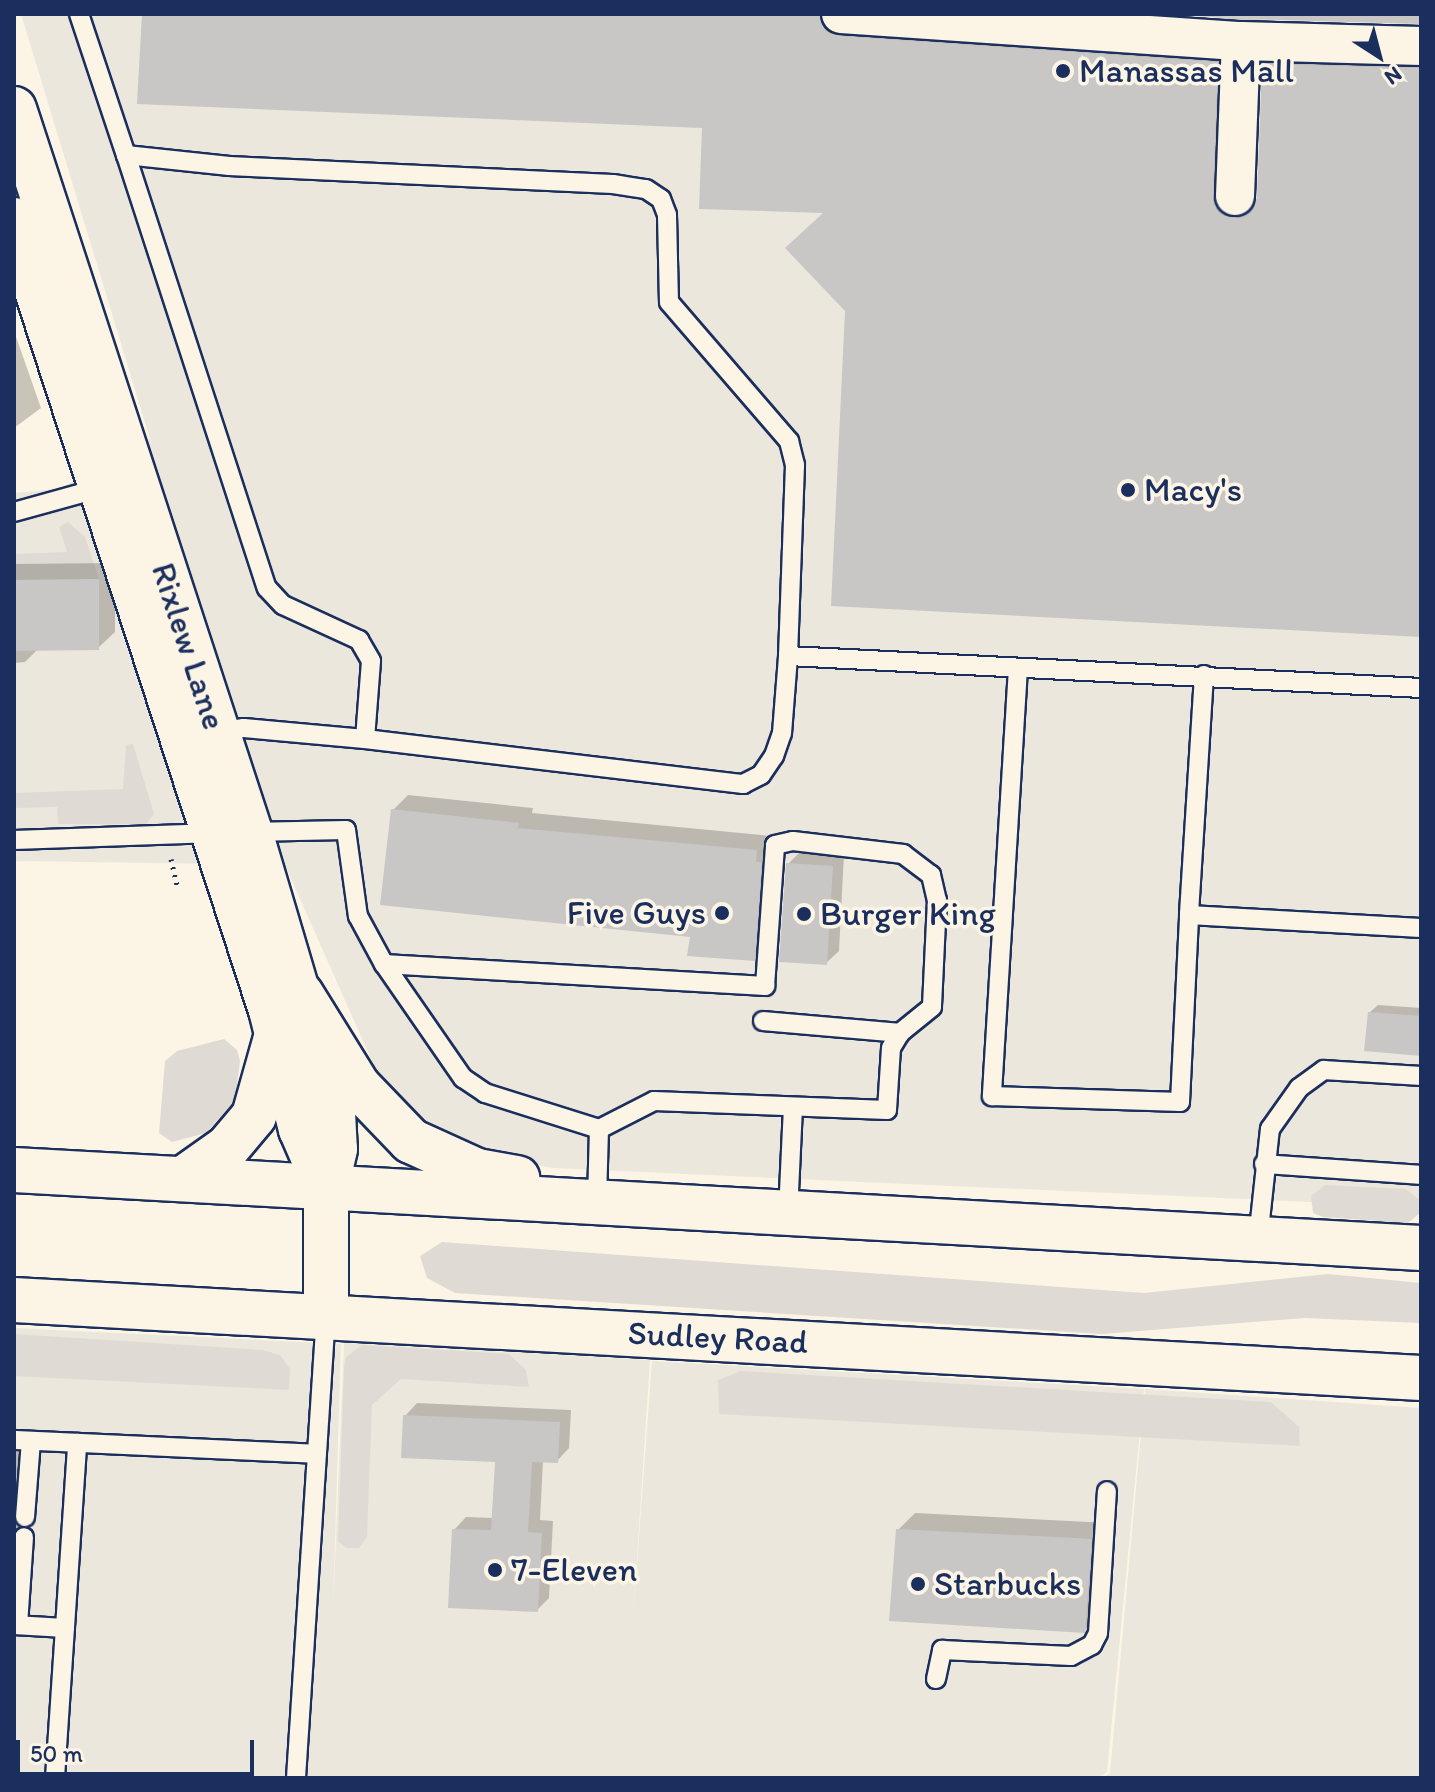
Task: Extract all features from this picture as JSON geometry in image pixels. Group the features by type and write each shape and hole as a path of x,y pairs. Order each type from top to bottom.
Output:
{"main road":[{"name":"Rixlew Lane","path":"14,109 118,485 232,833 301,1129 326,1187"},
{"name":"Rixlew Lane","path":"14,220 118,485"},
{"name":"Rixlew Lane","path":"232,833 301,994 333,1113 334,1153 326,1187 326,1314"},
{"path":"301,994 358,1086 411,1141 477,1171 596,1197"},
{"path":"183,1179 228,1147 254,1116 277,1034"},
{"path":"14,1170 326,1187 596,1197 669,1206 1421,1248"},
{"name":"Sudley Road","path":"14,1300 326,1314 1421,1378"}],"street":[{"path":"841,14 1241,41 1421,46"},
{"path":"1235,196 1241,41"}],"lane":[{"path":"79,14 267,588 283,605 359,640 371,661 365,739"},
{"path":"126,155 229,166 613,184 646,189 661,199 667,215 669,302 789,441 795,465 782,733 774,756 761,775 743,784 365,739 244,728 201,736"},
{"path":"14,512 118,485"},
{"path":"788,656 1421,688"},
{"path":"1018,668 992,1096 1180,1102 1204,675"},
{"path":"14,840 346,830 358,916 384,964 463,1078 485,1093 599,1129 654,1101 887,1110 891,1048 900,1033 932,1007 937,900 931,875 903,854 793,841 775,845 765,986 384,964"},
{"path":"1189,915 1421,928"},
{"path":"763,1021 900,1033"},
{"path":"1258,1239 1270,1129 1299,1088 1324,1070 1421,1076"},
{"path":"788,1213 793,1107"},
{"path":"596,1197 599,1129"},
{"path":"1264,1164 1421,1175"},
{"path":"296,1778 326,1314"},
{"path":"25,1517 22,1440 317,1454"},
{"path":"55,1778 77,1443"},
{"path":"936,1679 942,1650 1071,1656 1092,1645 1098,1633 1107,1491"},
{"path":"24,1537 16,1625 65,1628"}],"path":[{"path":"170,857 177,885"}],"shaded area":[{"path":"21,14 1421,14 1421,1207 552,1168 458,1148 387,1095 285,865 14,861 14,493 59,489 150,439"},
{"path":"68,522 85,537 99,579 14,580 14,554 67,552 59,527"},
{"path":"133,744 154,814 146,824 58,824 57,807 14,808 14,793 123,789 126,745"},
{"path":"224,1039 237,1050 240,1061 235,1100 206,1133 172,1142 159,1133 165,1061 177,1051"},
{"path":"1325,1185 1406,1189 1421,1201 1421,1212 1408,1223 1323,1217 1313,1213 1311,1196"},
{"path":"442,1242 1144,1293 1328,1274 1421,1283 1421,1323 1305,1318 1102,1334 455,1293 427,1278 420,1256"},
{"path":"14,1328 341,1344 333,1609 344,1343 650,1360 633,1618 652,1361 1144,1389 1107,1772 1098,1778 14,1778"},
{"path":"14,1334 263,1350 280,1355 290,1369 289,1390 14,1376"},
{"path":"362,1345 509,1354 526,1370 529,1387 401,1379 372,1405 367,1537 359,1548 346,1548 338,1541 344,1367 346,1357"},
{"path":"741,1371 1271,1402 1299,1427 1300,1446 719,1414 718,1380"},
{"path":"1145,1389 1421,1408 1421,1778 1103,1778 1110,1773"}],"building":[{"name":"Macy's","path":"142,14 819,14 828,32 840,36 1218,62 1213,196 1223,214 1233,218 1246,215 1257,198 1262,64 1421,68 1421,637 831,606 845,311 785,248 823,213 699,209 702,128 137,104"},
{"path":"1168,14 1421,14 1421,24 1242,19"},
{"path":"99,579 99,650 14,651 14,580"},
{"path":"391,809 519,823 518,828 757,850 756,862 762,862 755,961 687,956 690,937 380,905"},
{"name":"Burger King","path":"786,863 833,866 827,965 779,962"},
{"path":"1368,1012 1421,1016 1421,1056 1364,1051"},
{"path":"403,1415 560,1422 558,1463 532,1462 528,1532 542,1533 538,1612 448,1608 452,1529 491,1530 495,1462 401,1458"},
{"path":"896,1529 1092,1539 1085,1633 889,1621"}],"tunnel":[{"path":"1241,14 1241,41"}],"place":[{"name":"Manassas Mall","path":"1063,71"},
{"name":"Macy's","path":"1128,490"},
{"name":"Five Guys","path":"722,913"},
{"name":"Burger King","path":"804,914"},
{"name":"7-Eleven","path":"495,1570"},
{"name":"Starbucks","path":"918,1584"}]}
